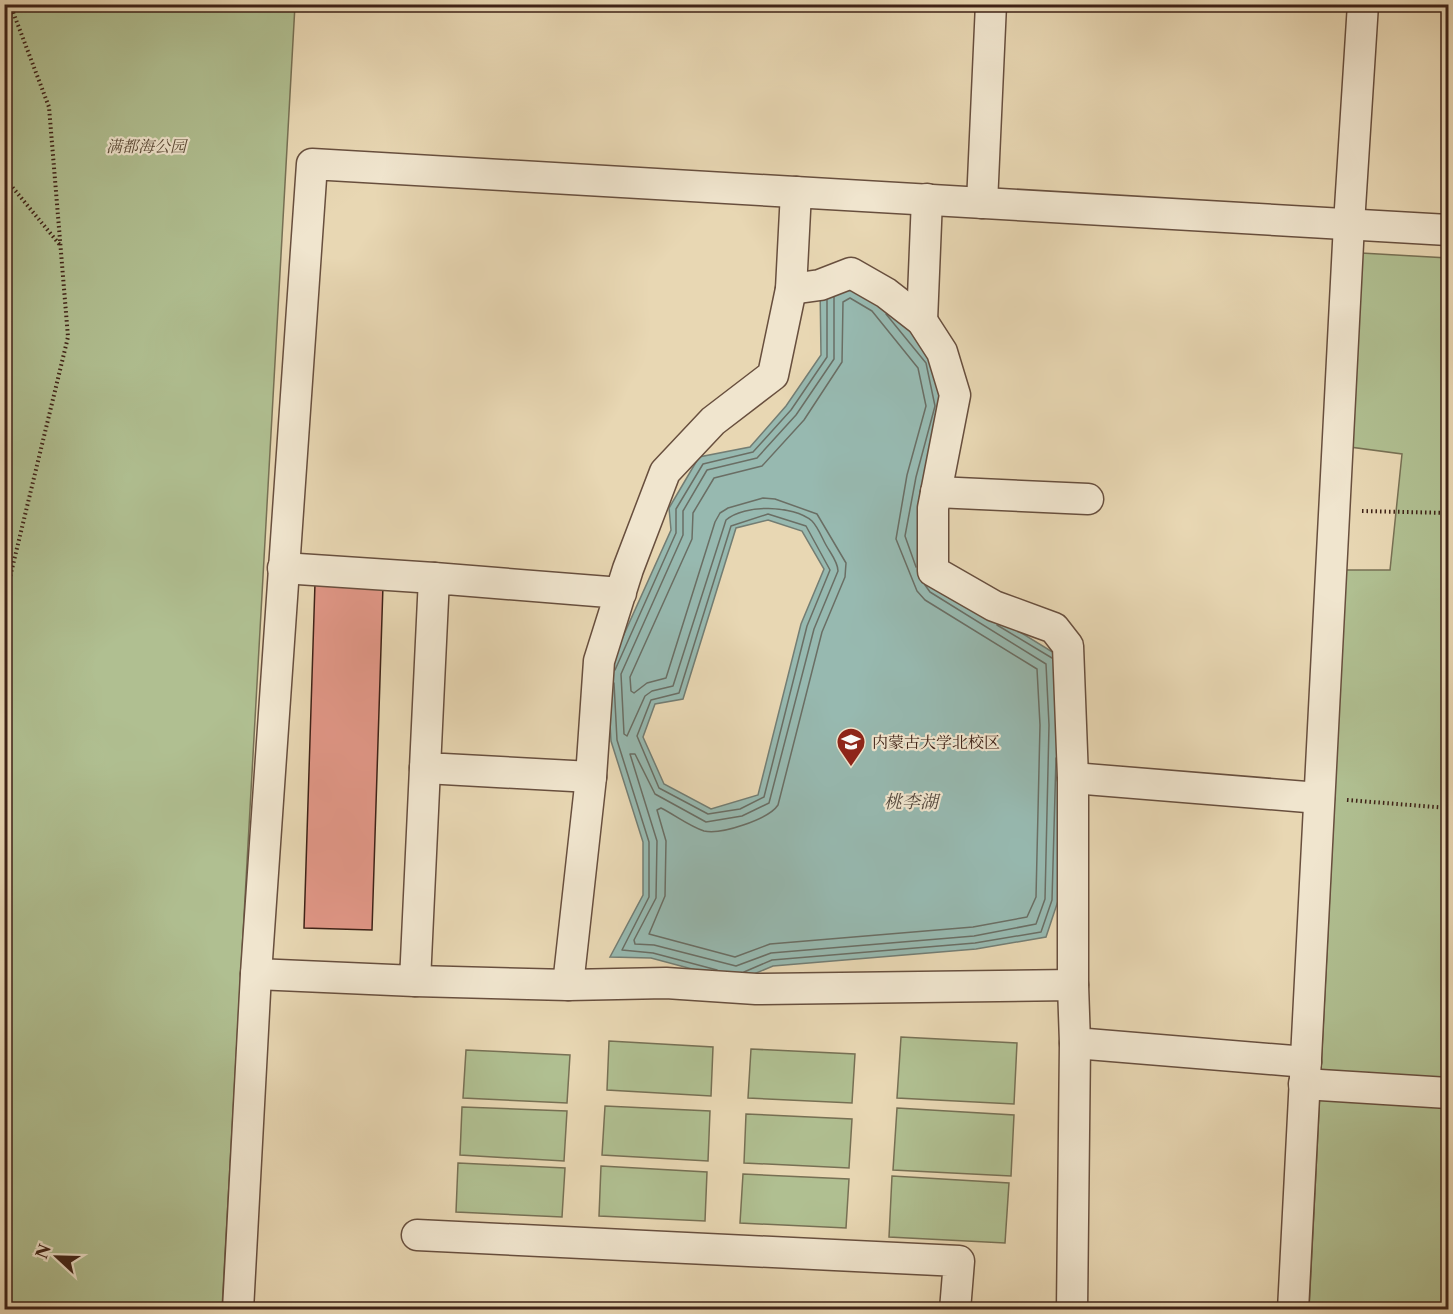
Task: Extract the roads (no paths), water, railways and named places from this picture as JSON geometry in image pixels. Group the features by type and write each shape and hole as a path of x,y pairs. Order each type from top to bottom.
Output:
{"street":[{"path":"982,202 992,4"},
{"path":"1293,1310 1349,224 1363,4"},
{"path":"238,1310 256,974 312,164 1449,230"},
{"path":"568,985 591,777 599,661 665,472 713,421 773,375 791,289 796,192"},
{"path":"922,321 927,199"},
{"path":"791,289 820,285 851,273 886,293 922,321 942,352 955,395 936,492 933,571 994,606 1054,628 1068,646 1073,778 1075,1043 1072,1310"},
{"path":"936,492 1088,499"},
{"path":"283,568 621,593"},
{"path":"415,981 434,578"},
{"path":"425,768 591,777"},
{"path":"1073,778 1319,798"},
{"path":"256,974 568,985 666,983 756,989 1073,985"},
{"path":"1075,1043 1449,1093"},
{"path":"417,1235 959,1261 955,1310"}],"water":[{"name":"桃李湖","path":"851,273 938,357 949,406 937,581 1059,656 1058,901 1046,937 976,949 773,966 737,981 651,958 610,957 643,895 643,842 611,741 607,672 671,530 669,508 699,457 750,447 786,406 821,355 820,285","holes":["768,520 802,531 824,569 801,624 758,795 711,809 664,784 643,737 655,704 683,699 736,528"]}],"place":[{"name":"内蒙古大学北校区","path":"851,768"}],"park label":[{"name":"满都海公园","path":"146,146"}]}
